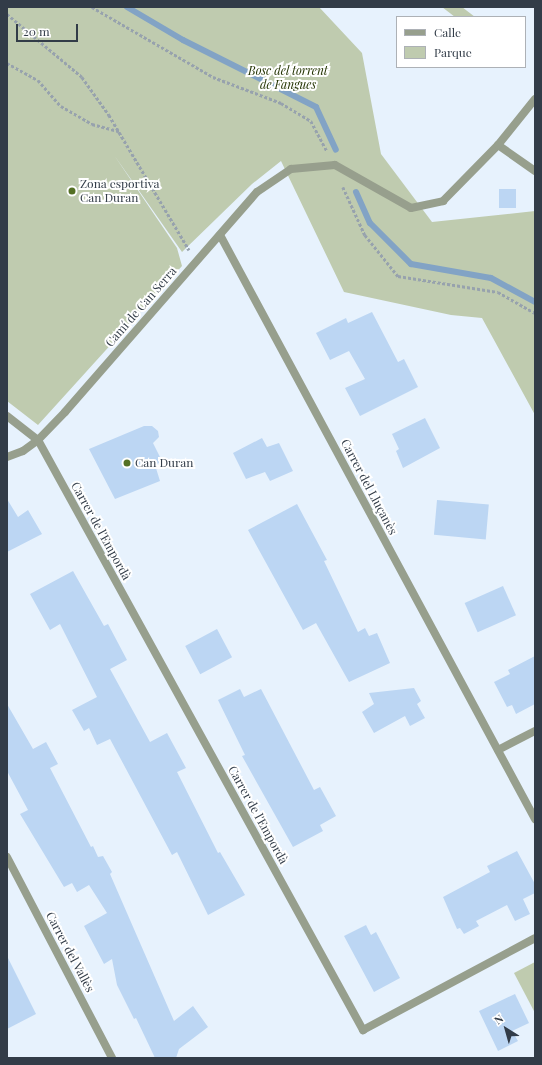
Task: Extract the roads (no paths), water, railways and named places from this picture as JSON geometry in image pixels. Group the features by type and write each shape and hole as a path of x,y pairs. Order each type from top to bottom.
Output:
{"street":[{"path":"535,99 498,145 535,171"},
{"name":"Camí de Can Serra","path":"7,457 22,451 38,440 65,412 257,192 291,169 335,165 411,208 443,201 498,145"},
{"name":"Carrer del Lluçanès","path":"220,235 535,818"},
{"path":"7,416 38,440"},
{"name":"Carrer de l'Empordà","path":"38,440 363,1030 535,938"},
{"path":"498,750 535,731"},
{"name":"Carrer del Vallès","path":"7,857 112,1058"}],"waterway":[{"path":"127,7 183,40 316,107 336,150"},
{"path":"356,192 370,223 411,264 491,278 535,302"}],"place":[{"name":"Zona esportiva Can Duran","path":"72,191"},
{"name":"Can Duran","path":"127,463"}],"park label":[{"name":"Bosc del torrent de Fangues","path":"288,78"}]}
